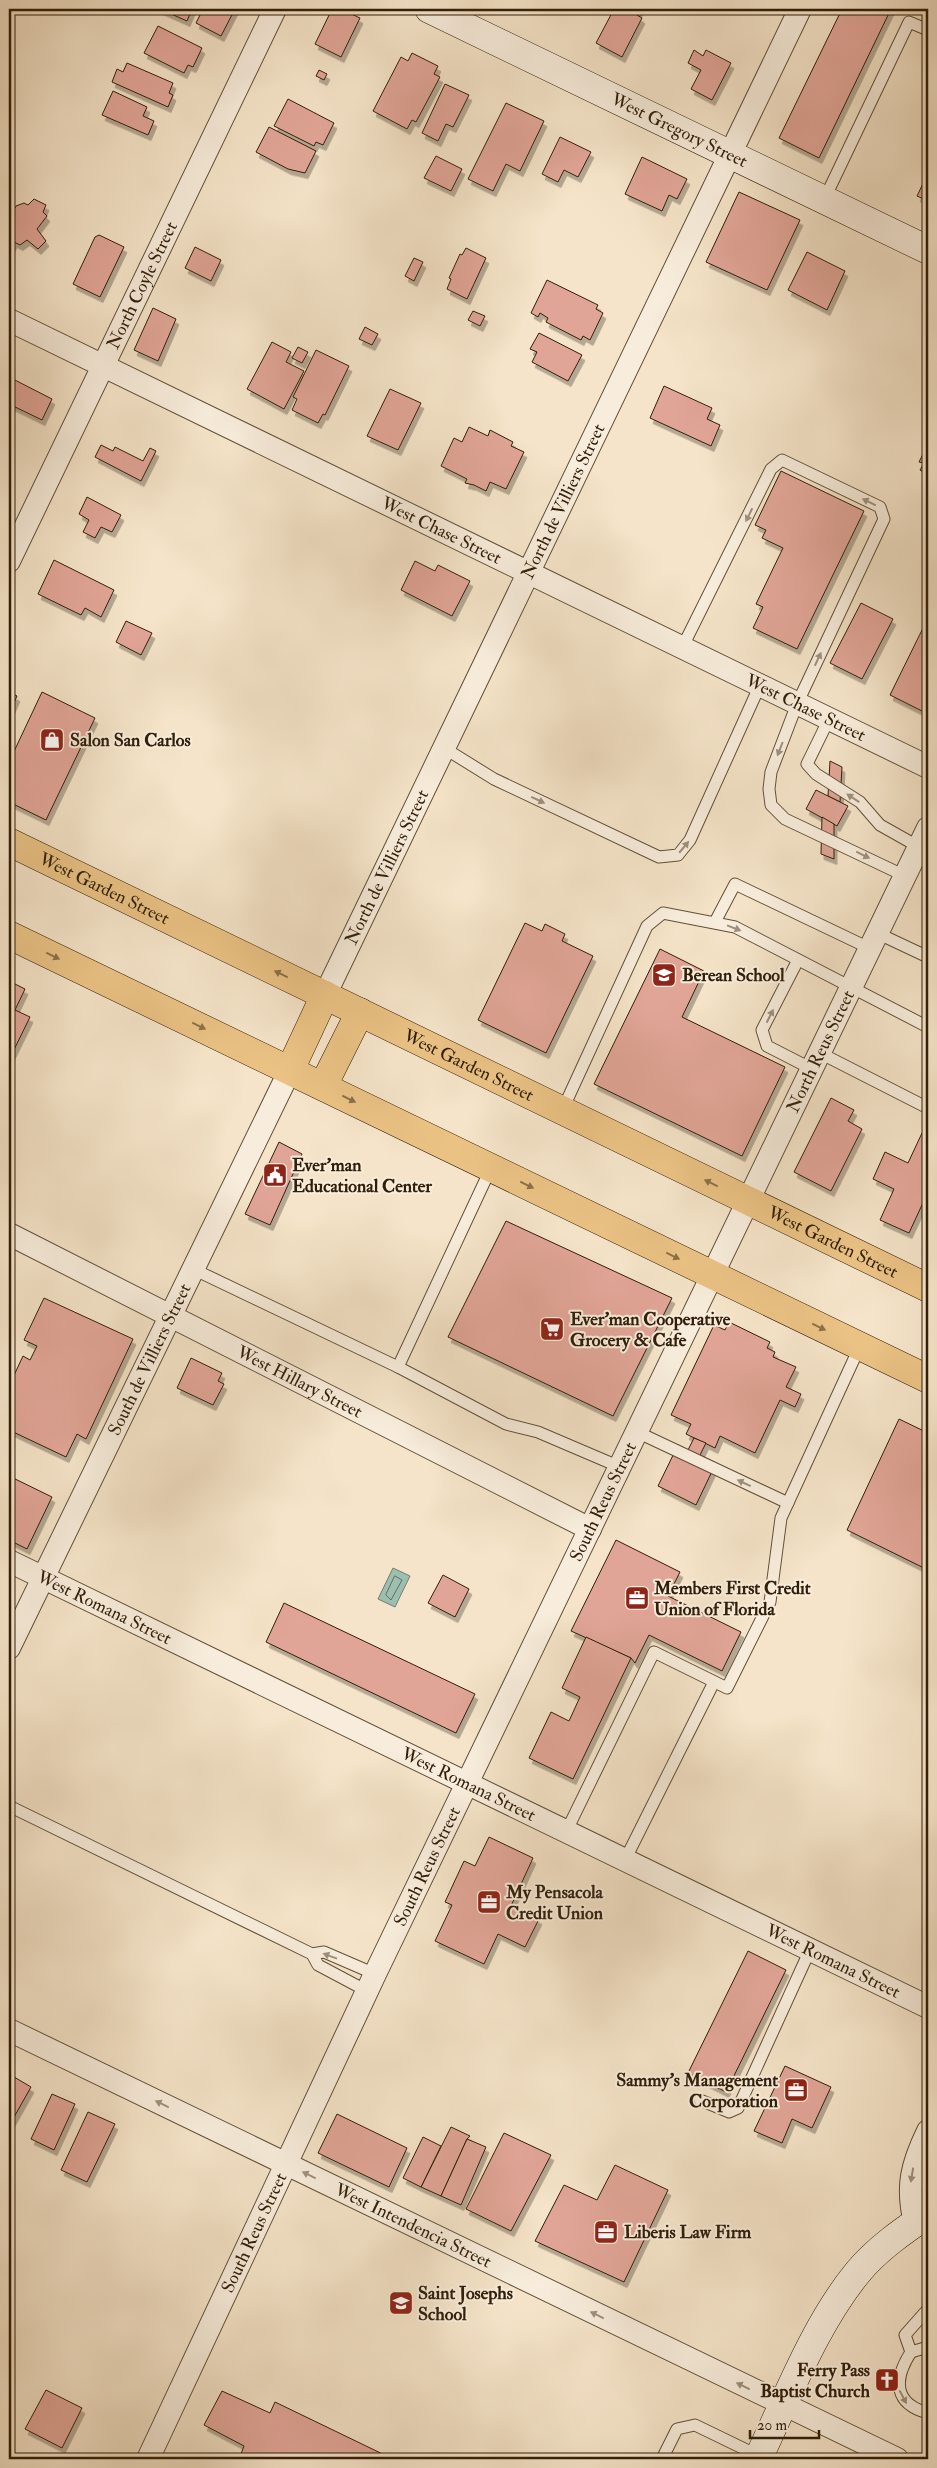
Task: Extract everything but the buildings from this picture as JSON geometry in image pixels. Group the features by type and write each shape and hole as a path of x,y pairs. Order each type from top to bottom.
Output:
{"main road":[{"name":"West Garden Street","path":"9,842 928,1288"},
{"path":"9,934 928,1379"},
{"path":"290,1070 325,995"},
{"path":"323,1086 360,1012"}],"street":[{"name":"North Coyle Street","path":"11,551 103,366 275,9"},
{"name":"West Gregory Street","path":"429,9 928,250"},
{"name":"North de Villiers Street","path":"325,995 800,9"},
{"name":"West Chase Street","path":"9,320 928,767"},
{"name":"North Reus Street","path":"713,1275 924,838"},
{"name":"South de Villiers Street","path":"9,1648 290,1070"},
{"name":"West Hillary Street","path":"9,1234 590,1529"},
{"name":"South Reus Street","path":"148,2459 371,1982 713,1275"},
{"name":"West Romana Street","path":"9,1561 928,2008"},
{"name":"West Intendencia Street","path":"9,2030 898,2459"},
{"path":"758,2458 837,2300 859,2271 886,2245 922,2219 911,2207 910,2182 915,2158 928,2131"}],"lane":[{"path":"824,200 909,22 928,30"},
{"path":"682,648 771,468 782,460 880,507 884,519 798,704 771,772 769,789 771,805 785,819 905,876"},
{"path":"444,748 494,779 660,857 678,855 690,840 760,685"},
{"path":"829,719 807,764 816,774 860,802 880,824 924,838"},
{"path":"715,922 735,884 873,941 928,957"},
{"path":"562,1111 647,926 662,913 670,913 735,927 928,1027"},
{"path":"798,960 762,1030 766,1046 816,1061 928,1108"},
{"path":"398,1367 491,1168"},
{"path":"193,1268 398,1367 506,1424 538,1432 620,1467"},
{"path":"566,1832 654,1652 727,1688 770,1602 781,1518 860,1346"},
{"path":"637,1432 788,1503"},
{"path":"625,1860 714,1682"},
{"path":"9,1806 312,1954 318,1965 371,1982"},
{"path":"700,2100 729,2112 738,2108 810,1950"},
{"path":"312,1954 324,1952 371,1982"},
{"path":"910,2352 905,2335 928,2309"},
{"path":"928,2347 910,2352 905,2360 899,2389 901,2396 914,2410 928,2413"},
{"path":"662,2459 677,2429 695,2425 758,2458"}],"water":[{"path":"393,1568 410,1576 395,1607 378,1599"}],"place":[{"name":"Salon San Carlos","path":"52,740"},
{"name":"Berean School","path":"664,975"},
{"name":"Ever'man Educational Center","path":"275,1175"},
{"name":"Ever'man Cooperative Grocery & Cafe","path":"552,1329"},
{"name":"Members First Credit Union of Florida","path":"637,1598"},
{"name":"My Pensacola Credit Union","path":"489,1902"},
{"name":"Sammy's Management Corporation","path":"796,2090"},
{"name":"Liberis Law Firm","path":"606,2232"},
{"name":"Saint Josephs School","path":"401,2303"},
{"name":"Ferry Pass Baptist Church","path":"887,2380"}]}
